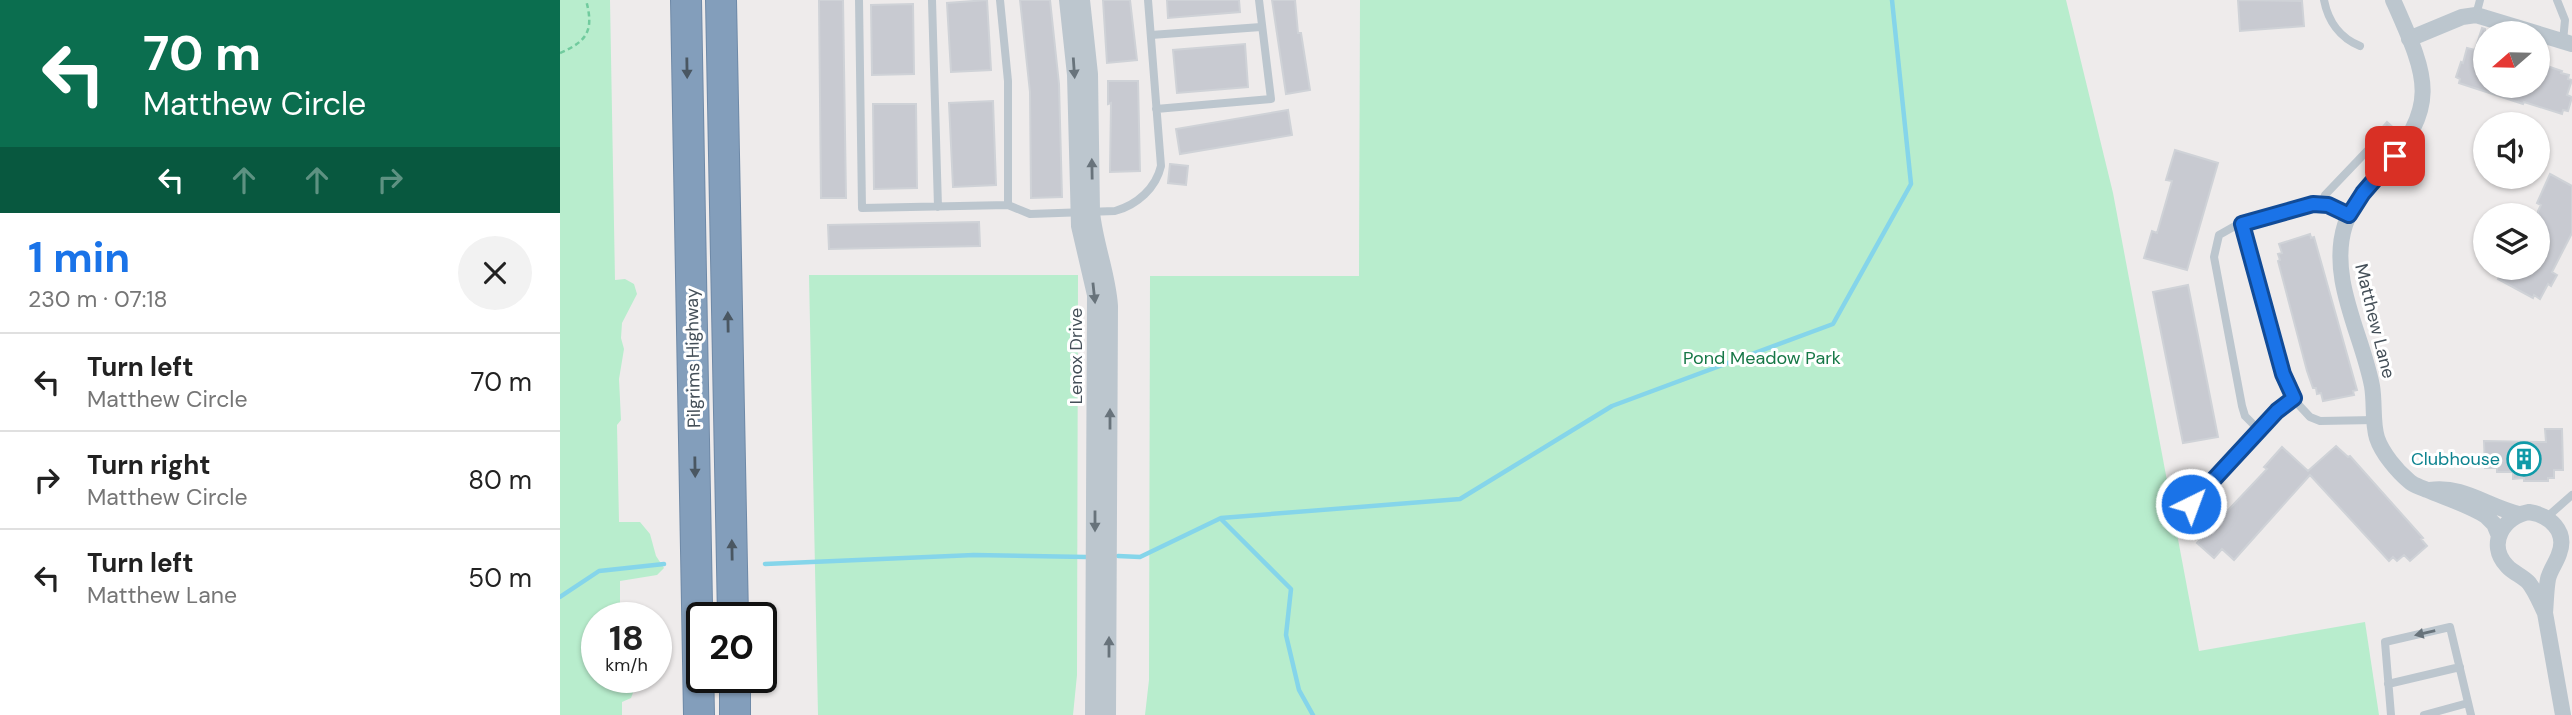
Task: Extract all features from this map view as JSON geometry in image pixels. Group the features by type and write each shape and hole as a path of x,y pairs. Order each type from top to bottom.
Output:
{"highway":[{"name":"Pilgrims Highway","path":"686,0 699,715"},
{"name":"Pilgrims Highway","path":"721,0 733,602"},
{"path":"734,693 735,715"}],"street":[{"name":"Lenox Drive","path":"1067,0 1085,213 1109,294 1102,386 1102,684 1108,715"},
{"name":"Lenox Drive","path":"1082,0 1090,74 1085,213"},
{"name":"Matthew Lane","path":"2393,0 2409,39 2423,85 2423,103 2419,119 2403,146 2363,193 2349,215 2341,241 2341,267 2370,375 2376,433 2382,449 2410,483 2486,516 2494,524 2498,536"},
{"path":"2409,39 2462,17 2478,7 2568,42"},
{"path":"2428,490 2444,488 2459,491 2499,509 2547,517 2559,531 2564,558 2548,578 2546,613 2563,715"},
{"path":"2519,514 2503,526 2498,536 2500,557 2506,566 2527,581 2546,613"},
{"name":"Lenox Drive","path":"1093,715 1102,684"}],"lane":[{"path":"859,0 862,208 1008,205 1030,214 1123,209 1149,190 1157,180 1161,166 1148,0"},
{"path":"932,0 938,207"},
{"path":"1000,0 1008,81 1008,205"},
{"path":"1157,109 1271,99 1259,0"},
{"path":"2324,0 2335,27 2347,39 2360,46"},
{"path":"2557,0 2565,20 2568,42"},
{"path":"1151,35 1261,27"},
{"path":"2321,204 2325,195 2367,151"},
{"path":"2259,430 2248,420 2242,407 2214,257 2219,235 2229,228 2306,205 2321,204 2349,215"},
{"path":"2242,224 2283,374 2294,398 2305,413 2320,421 2375,420"},
{"path":"2191,504 2281,407 2294,398"},
{"path":"2547,517 2572,495"},
{"path":"2391,715 2385,642 2450,627 2471,715"},
{"path":"2388,684 2460,667"},
{"path":"2424,715 2468,703"}],"path":[{"path":"560,53 584,39 590,16 586,0"}],"green space":[{"path":"560,0 610,0 615,280 625,279 634,284 637,294 622,323 621,338 624,349 619,379 621,420 617,425 619,522 640,522 650,534 656,556 664,568 657,575 620,581 620,602 581,602 581,693 633,693 631,698 622,702 622,715 560,715"},
{"name":"Pond Meadow Park","path":"1360,0 2066,0 2113,193 2199,651 2365,622 2379,715 1145,715 1149,680 1150,276 1359,276"},
{"path":"809,275 1078,275 1077,675 1073,715 818,715"}],"building":[{"path":"819,0 843,0 846,198 821,198"},
{"path":"987,0 991,70 951,72 947,3"},
{"path":"1020,0 1050,0 1059,84 1062,197 1031,198 1030,92"},
{"path":"1103,0 1130,0 1137,60 1107,63"},
{"path":"1167,0 1239,0 1240,12 1168,18"},
{"path":"1272,0 1295,0 1298,33 1301,33 1310,90 1286,94"},
{"path":"2238,0 2302,1 2304,26 2240,31"},
{"path":"913,4 914,74 872,75 871,5"},
{"path":"1245,44 1248,87 1177,93 1173,50"},
{"path":"2467,48 2473,50 2473,88 2459,83 2460,79 2456,77"},
{"path":"2550,67 2569,75 2568,79 2572,80 2567,95 2572,97 2568,111 2563,110 2562,114 2524,102 2523,104 2505,98 2550,98"},
{"path":"1108,81 1138,81 1140,171 1110,172 1111,103 1108,104"},
{"path":"993,101 996,185 953,187 949,103"},
{"path":"873,104 916,104 917,188 874,189"},
{"path":"1288,110 1292,135 1180,154 1176,129"},
{"path":"2387,122 2396,130 2376,153 2367,145"},
{"path":"2175,150 2218,163 2187,270 2144,258 2152,231 2157,233 2172,181 2166,180"},
{"path":"1170,164 1188,166 1186,185 1168,183"},
{"path":"2550,174 2572,186 2572,233 2552,272 2557,275 2551,286 2548,284 2540,299 2500,280 2550,280 2550,203 2537,203 2543,189 2550,189"},
{"path":"979,222 980,246 829,249 828,225"},
{"path":"2310,234 2311,238 2314,237 2357,390 2353,391 2354,395 2323,401 2321,393 2317,394 2316,388 2313,388 2307,371 2278,261 2278,254 2282,253 2279,244"},
{"path":"2188,285 2218,437 2183,443 2153,292"},
{"name":"Clubhouse","path":"2545,429 2562,429 2563,470 2554,470 2554,478 2548,478 2548,481 2524,481 2524,478 2513,479 2513,472 2497,472 2497,468 2485,468 2484,441 2546,442"},
{"path":"2336,446 2350,456 2423,538 2421,539 2427,546 2410,561 2404,555 2397,561 2393,557 2389,561 2310,475 2234,560 2222,549 2214,558 2197,543 2267,469 2264,467 2282,447 2308,471"}],"waterway":[{"path":"1118,556 1140,557 1221,518 1460,499 1612,406 1833,324 1911,184 1892,0"},
{"path":"1221,519 1291,589 1286,635 1299,690 1313,715"},
{"path":"765,564 974,555 1086,557"},
{"path":"560,597 599,571 664,564"}],"place":[{"name":"Clubhouse","path":"2524,459"}],"route":[{"path":"2191,504 2277,411 2294,398 2283,374 2242,224 2313,204 2328,205 2349,215 2363,193 2395,156"}]}
